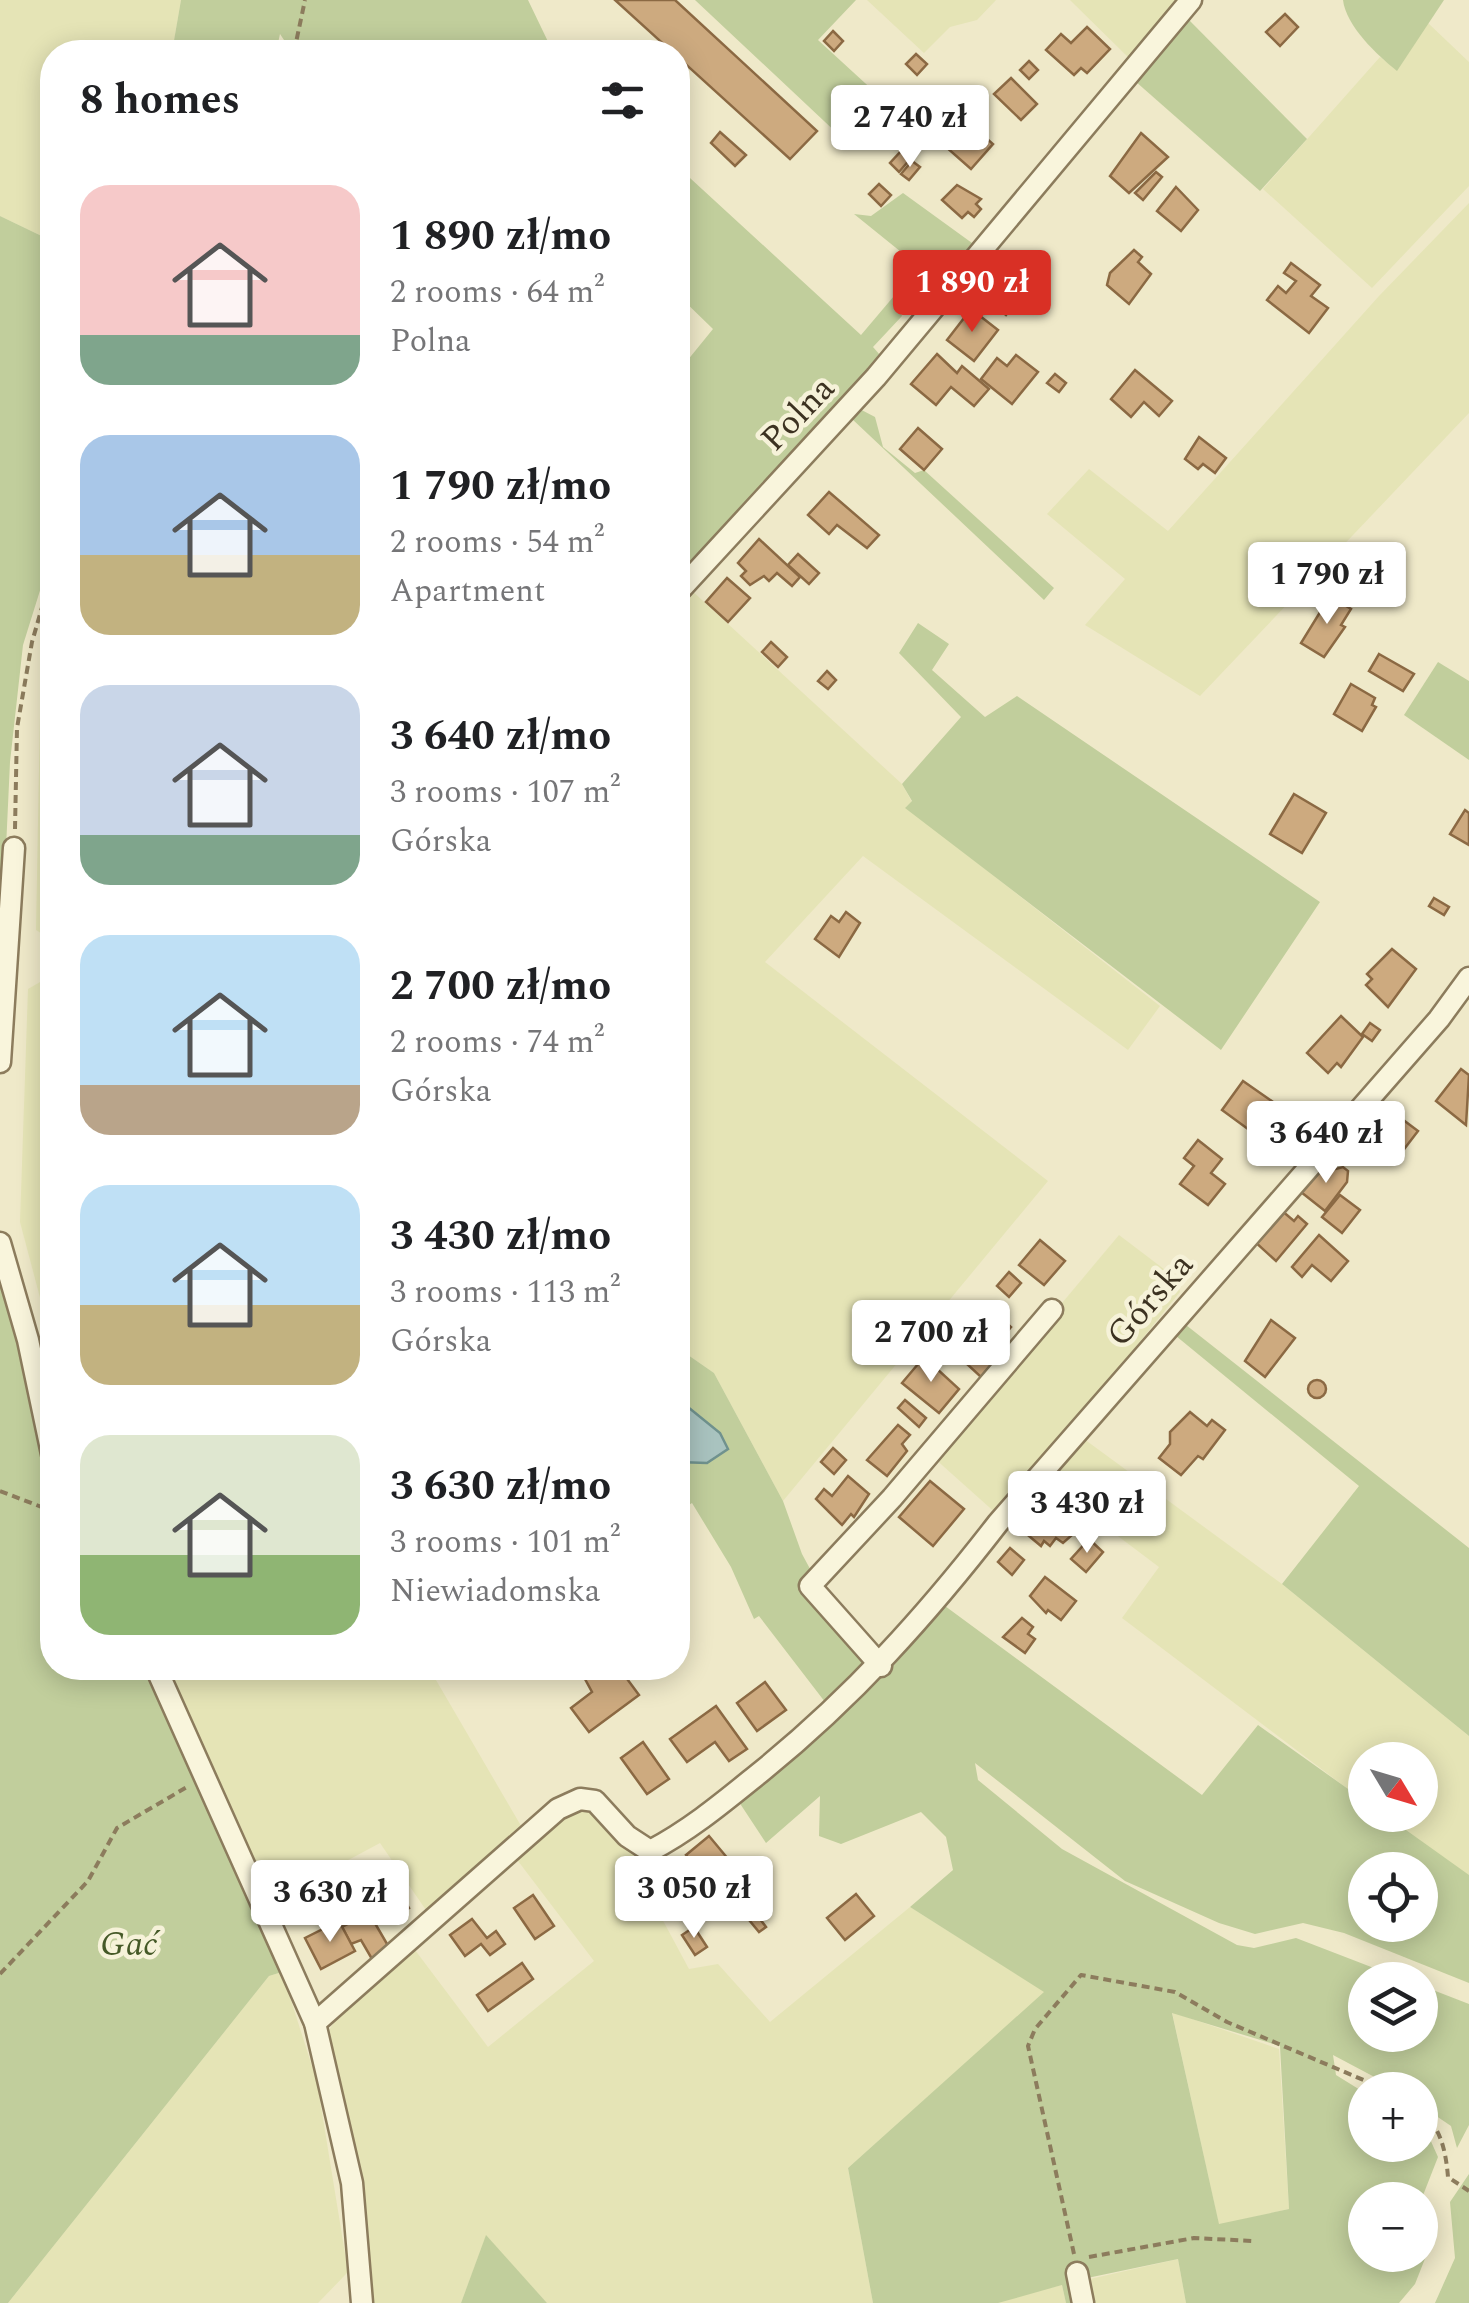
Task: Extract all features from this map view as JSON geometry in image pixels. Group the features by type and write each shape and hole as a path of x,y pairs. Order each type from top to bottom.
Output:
{"street":[{"name":"Polna","path":"690,579 876,377 1191,0"},
{"path":"0,1062 14,848"},
{"name":"Górska","path":"316,2024 558,1809 580,1799 595,1801 627,1836 650,1850 712,1813 824,1722 880,1666 998,1523 1469,978"},
{"path":"0,1243 40,1397"},
{"name":"Górska","path":"880,1666 810,1586 892,1498 1052,1310"},
{"path":"161,1680 316,2024 352,2184 362,2303"},
{"path":"1077,2273 1084,2303"}],"path":[{"path":"297,40 305,0"},
{"path":"14,848 17,728 40,614"},
{"path":"0,1491 40,1506"},
{"path":"0,1974 88,1881 116,1828 178,1789 207,1782"},
{"path":"1077,2273 1028,2046 1035,2029 1081,1975 1175,1992 1228,2022 1348,2073"},
{"path":"1438,2134 1448,2177 1469,2191"},
{"path":"1077,2273 1083,2262 1097,2254 1122,2253 1194,2238 1253,2241"}],"green space":[{"path":"0,0 181,0 174,40 40,40 40,235 0,216"},
{"path":"181,0 528,0 547,40 284,40 280,34 279,40 174,40"},
{"path":"695,0 856,0 818,40 877,94 841,137"},
{"path":"867,0 996,0 977,20 950,27 924,53"},
{"path":"1070,0 1183,0 1131,60"},
{"path":"1343,0 1444,0 1397,71 1356,30"},
{"path":"1188,19 1307,139 1260,191 1135,81"},
{"path":"1427,22 1469,62 1469,186 1372,288 1263,189 1380,57 1397,70"},
{"path":"690,178 861,335 894,296 902,316 873,347 880,355 690,566 690,357 713,329 690,307"},
{"path":"903,193 972,243 952,266 911,260 854,214 871,216"},
{"path":"1469,203 1469,413 1200,696 1085,625 1125,579 1047,514 1089,469 1168,531 1379,296"},
{"path":"0,216 40,235 40,590 23,645 10,762 0,977"},
{"path":"852,405 875,417 883,447 915,473 924,470 1054,588 1044,600 851,418"},
{"path":"690,589 902,784 912,802 906,807 1160,1006 1128,1050 863,856 765,962 1048,1181 783,1501 714,1373 690,1356"},
{"path":"918,623 949,644 932,670 985,717 1017,696 1320,902 1221,1050 905,808 912,801 902,784 961,717 899,653"},
{"path":"1438,662 1469,681 1469,760 1404,715"},
{"path":"40,713 40,932 36,930"},
{"path":"40,982 40,1298 20,1222 28,989"},
{"path":"1119,1235 1177,1279 1180,1292 999,1516 933,1457"},
{"name":"Gać","path":"0,1269 40,1425 40,1680 154,1680 282,1972 269,1976 8,2303 0,2303"},
{"path":"1186,1325 1469,1548 1469,1736 1282,1584 1359,1486 1176,1336"},
{"path":"690,1356 714,1373 783,1501 802,1554 828,1602 876,1658 825,1702 759,1616 754,1619 731,1567 690,1504 690,1462 707,1463 720,1433 690,1409"},
{"path":"1084,1439 1282,1584 1469,1736 1469,1877 1407,1832 1438,1832 1438,1742 1348,1742 1348,1789 1122,1618 1159,1567 1046,1482"},
{"path":"945,1606 1202,1795 1258,1725 1348,1789 1348,1832 1409,1832 1437,1852 1348,1852 1348,1935 1303,1923 1255,1934 1219,1923 1125,1881 975,1763 978,1780 1062,1849 1237,1945 1254,1948 1296,1938 1358,1962 1348,1962 1348,2052 1438,2052 1438,1992 1469,2004 1469,2125 1457,2148 1451,2126 1438,2117 1438,2072 1365,2072 1333,2055 1336,2075 1348,2082 1348,2162 1436,2162 1428,2182 1348,2182 1348,2272 1420,2272 1415,2284 1399,2303 1186,2303 1178,2259 1073,2281 1077,2303 1066,2303 1062,2285 998,2303 873,2303 848,2168 1044,1992 910,1907 953,1870 946,1837 921,1812 841,1844 819,1836 820,1796 766,1843 739,1802 888,1672","holes":["1172,2013 1280,2046 1289,2209 1219,2224"]},
{"path":"168,1680 436,1680 524,1831 428,1913 380,1843 272,1901"},
{"path":"574,1807 592,1807 615,1823 649,1862 638,1874 689,1969 718,1964 770,2022 910,1907 1045,1992 848,2168 873,2303 547,2303 486,2236 461,2303 374,2303 366,2213 327,2033 341,2012 412,1946 488,2047 594,1961 515,1857"},
{"path":"1438,1853 1469,1875 1469,1983 1438,1971 1438,1962 1416,1962 1366,1942 1438,1942"},
{"path":"282,1972 317,2082 348,2272 318,2303 8,2303 269,1976"},
{"path":"1172,2012 1279,2049 1289,2209 1219,2225"},
{"path":"1469,2174 1469,2303 1435,2303 1455,2258 1450,2202"},
{"path":"486,2235 547,2303 461,2303"},
{"path":"1178,2259 1186,2303 1095,2303 1090,2279"},
{"path":"1062,2285 1066,2303 998,2303 998,2300"}],"water":[{"path":"690,1409 720,1433 728,1449 707,1463 690,1462"}],"building":[{"path":"615,0 675,0 817,131 790,159 690,68 690,40 659,40"},
{"path":"1285,14 1298,27 1280,46 1266,32"},
{"path":"1087,27 1110,49 1087,73 1081,68 1074,75 1046,50 1061,34 1071,43"},
{"path":"833,31 843,41 834,51 824,41"},
{"path":"916,54 927,64 917,75 906,64"},
{"path":"1029,61 1038,70 1029,79 1020,70"},
{"path":"1011,78 1037,104 1021,120 994,94"},
{"path":"909,90 930,109 918,121 898,102"},
{"path":"943,116 962,133 970,124 993,144 971,169 929,132"},
{"path":"720,132 746,155 735,166 711,143"},
{"path":"1141,133 1168,157 1129,193 1110,176"},
{"path":"902,150 911,158 899,172 890,163"},
{"path":"912,161 920,167 909,180 901,174"},
{"path":"1156,172 1162,177 1143,200 1135,193"},
{"path":"879,184 891,195 881,206 869,194"},
{"path":"957,185 981,199 976,204 981,209 974,217 968,212 962,218 942,200"},
{"path":"1176,187 1198,210 1181,231 1157,211"},
{"path":"1134,250 1142,257 1138,262 1151,274 1129,304 1107,285 1110,273"},
{"path":"1291,263 1320,285 1311,296 1328,308 1309,333 1267,300 1278,286 1286,293 1296,281 1284,273"},
{"path":"1008,270 1029,286 1006,315 985,298"},
{"path":"971,309 998,330 974,361 947,340"},
{"path":"937,354 957,373 962,366 989,389 974,406 951,387 936,405 911,384"},
{"path":"1016,355 1038,372 1012,404 981,379 997,358 1007,366"},
{"path":"1135,370 1172,401 1159,416 1144,402 1131,417 1111,399"},
{"path":"1055,374 1066,383 1059,392 1047,383"},
{"path":"918,428 942,449 924,470 900,449"},
{"path":"1199,437 1226,458 1215,473 1203,464 1198,469 1185,459"},
{"path":"829,492 879,535 867,548 837,525 829,534 808,515"},
{"path":"759,539 800,577 792,586 777,573 769,581 764,576 750,585 741,576 746,571 738,563"},
{"path":"1381,546 1389,554 1377,567 1369,559"},
{"path":"798,554 819,573 809,584 788,565"},
{"path":"1319,572 1332,580 1325,591 1313,583"},
{"path":"727,578 750,598 728,622 706,602"},
{"path":"1330,596 1351,609 1341,625 1345,627 1324,657 1301,643"},
{"path":"771,642 787,657 778,667 762,652"},
{"path":"1379,654 1414,674 1403,691 1369,671"},
{"path":"827,671 836,680 828,689 818,681"},
{"path":"1351,684 1375,698 1372,705 1376,707 1362,731 1334,714"},
{"path":"1294,794 1326,813 1302,853 1270,834"},
{"path":"1465,810 1469,813 1469,845 1450,834"},
{"path":"1434,898 1449,907 1444,915 1429,906"},
{"path":"846,912 860,923 839,957 815,939 831,916 839,922"},
{"path":"1392,949 1416,969 1388,1007 1366,985 1372,979 1367,974"},
{"path":"1341,1016 1363,1037 1341,1067 1337,1063 1328,1073 1307,1053"},
{"path":"1370,1023 1380,1030 1372,1041 1362,1034"},
{"path":"1461,1069 1469,1075 1466,1125 1436,1101"},
{"path":"1243,1081 1283,1109 1269,1127 1260,1120 1252,1132 1222,1110"},
{"path":"1394,1113 1418,1131 1395,1161 1371,1143"},
{"path":"1198,1140 1222,1159 1211,1173 1225,1184 1208,1205 1180,1184 1194,1166 1184,1158"},
{"path":"1323,1163 1332,1170 1343,1167 1348,1171 1347,1182 1325,1211 1301,1192"},
{"path":"1340,1195 1360,1210 1342,1233 1322,1217"},
{"path":"1281,1210 1294,1221 1298,1216 1307,1224 1276,1261 1254,1241"},
{"path":"1319,1235 1348,1261 1331,1281 1312,1265 1302,1277 1292,1267"},
{"path":"1040,1240 1065,1261 1044,1285 1019,1265"},
{"path":"1009,1272 1021,1283 1009,1297 997,1286"},
{"path":"986,1304 1011,1327 992,1349 973,1333 983,1322 975,1316"},
{"path":"1271,1320 1295,1338 1265,1377 1245,1361"},
{"path":"979,1353 992,1364 981,1377 968,1365"},
{"path":"924,1357 959,1389 939,1413 902,1383"},
{"path":"1317,1380 1326,1389 1317,1398 1308,1389"},
{"path":"905,1400 926,1418 919,1427 898,1408"},
{"path":"1190,1412 1207,1426 1212,1420 1225,1430 1203,1459 1198,1456 1181,1475 1159,1458 1170,1444 1170,1432"},
{"path":"898,1425 910,1435 902,1444 907,1451 887,1476 867,1460"},
{"path":"833,1448 846,1460 834,1474 821,1462"},
{"path":"848,1476 869,1494 854,1517 851,1514 842,1525 816,1499 824,1489 832,1496"},
{"path":"930,1481 964,1509 933,1546 899,1517"},
{"path":"1046,1503 1066,1519 1075,1508 1089,1520 1063,1543 1056,1538 1050,1546 1044,1541 1041,1546 1029,1536 1032,1532 1026,1527"},
{"path":"1089,1539 1103,1552 1086,1572 1071,1559"},
{"path":"1010,1548 1024,1560 1012,1575 998,1562"},
{"path":"1045,1577 1076,1601 1061,1620 1048,1610 1046,1613 1030,1596"},
{"path":"1022,1618 1033,1627 1028,1634 1035,1639 1025,1653 1003,1637"},
{"path":"586,1680 628,1680 639,1695 589,1732 571,1708 592,1692"},
{"path":"765,1682 786,1710 757,1731 737,1703"},
{"path":"716,1706 747,1749 729,1761 715,1742 687,1762 670,1739"},
{"path":"643,1742 669,1779 647,1794 621,1758"},
{"path":"709,1836 729,1860 705,1879 686,1855"},
{"path":"695,1867 711,1888 688,1906 672,1886"},
{"path":"399,1891 409,1908 395,1917 384,1901"},
{"path":"856,1894 874,1916 845,1940 827,1918"},
{"path":"533,1895 554,1926 535,1939 514,1908"},
{"path":"748,1903 766,1927 759,1932 740,1909"},
{"path":"369,1913 390,1949 372,1959 361,1940 351,1944 342,1927"},
{"path":"472,1919 487,1938 496,1931 505,1944 490,1955 481,1944 465,1956 450,1935"},
{"path":"339,1921 355,1951 321,1969 305,1938"},
{"path":"694,1927 707,1947 695,1955 682,1935"},
{"path":"522,1963 533,1979 488,2011 477,1995"}]}
